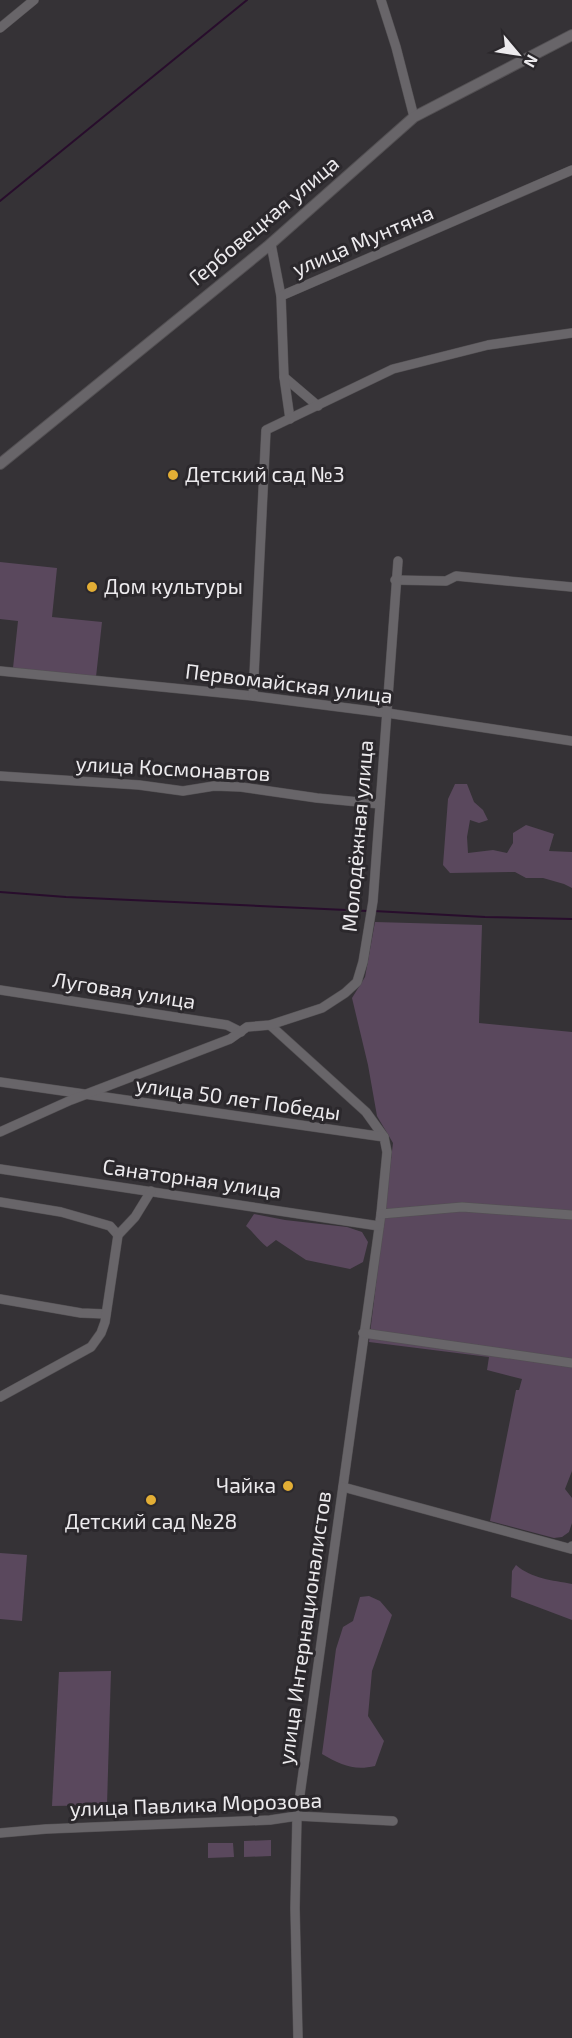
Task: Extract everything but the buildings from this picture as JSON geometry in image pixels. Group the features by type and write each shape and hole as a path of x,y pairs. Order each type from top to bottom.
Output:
{"street":[{"path":"0,28 34,0"},
{"path":"381,0 414,117"},
{"name":"Гербовецкая улица","path":"0,464 271,244 414,117 572,35"},
{"name":"улица Мунтяна","path":"290,419 284,377 281,296 572,170"},
{"path":"271,244 281,296"},
{"path":"253,696 266,430 393,369 488,345 572,333"},
{"path":"284,377 318,406"},
{"name":"Молодёжная улица","path":"0,1132 84,1096 230,1039 247,1027 270,1025 322,1008 357,982 363,962 373,901 398,561"},
{"path":"396,580 446,581 456,576 572,587"},
{"name":"Первомайская улица","path":"0,671 253,696 387,713 572,741"},
{"name":"улица Космонавтов","path":"0,776 139,785 183,791 214,786 241,787 316,798 380,804"},
{"name":"Луговая улица","path":"0,990 227,1025 241,1032"},
{"path":"270,1025 366,1112 384,1137 387,1152 379,1226"},
{"name":"улица 50 лет Победы","path":"0,1082 84,1096 384,1137"},
{"name":"Санаторная улица","path":"0,1169 379,1226"},
{"path":"0,1397 91,1347 101,1333 106,1318 118,1235 135,1217 151,1191"},
{"path":"0,1202 61,1212 110,1226 118,1235"},
{"path":"381,1214 462,1207 572,1215"},
{"name":"улица Интернационалистов","path":"298,2038 295,1908 297,1816 379,1226"},
{"path":"0,1299 106,1318"},
{"path":"363,1333 572,1363"},
{"path":"343,1488 571,1549 572,1546"},
{"name":"улица Павлика Морозова","path":"0,1833 270,1820 297,1816 393,1821"}],"shaded area":[{"path":"0,562 57,568 52,617 102,622 96,677 13,668 18,621 0,619"},
{"path":"455,784 467,784 474,802 483,810 488,820 479,823 470,820 467,837 468,853 493,850 507,853 513,843 513,833 526,825 554,834 549,851 572,852 572,888 543,878 526,878 515,872 450,873 443,865 448,799"},
{"path":"375,922 482,925 479,1023 572,1032 572,1471 565,1489 572,1498 572,1523 569,1532 562,1537 554,1538 490,1521 516,1390 519,1390 522,1379 487,1370 489,1357 369,1342 393,1143 377,1116 352,998 365,977"},
{"path":"254,1214 347,1227 362,1232 368,1242 363,1262 350,1269 306,1260 276,1240 267,1247 246,1226"},
{"path":"0,1553 27,1555 22,1621 0,1619"},
{"path":"516,1565 535,1576 572,1584 572,1620 511,1597 512,1571"},
{"path":"369,1596 380,1601 392,1615 372,1671 368,1716 384,1741 375,1766 361,1768 342,1764 322,1754 336,1649 343,1627 353,1621 360,1597"},
{"path":"111,1671 107,1805 52,1806 59,1672"},
{"path":"271,1840 271,1856 244,1857 244,1841"},
{"path":"208,1843 233,1843 234,1857 208,1858"}],"waterway":[{"path":"0,201 247,0"},
{"path":"0,892 368,911"},
{"path":"374,911 572,919"}],"place":[{"name":"Детский сад №3","path":"173,475"},
{"name":"Дом культуры","path":"92,587"},
{"name":"Чайка","path":"288,1486"},
{"name":"Детский сад №28","path":"151,1500"}]}
